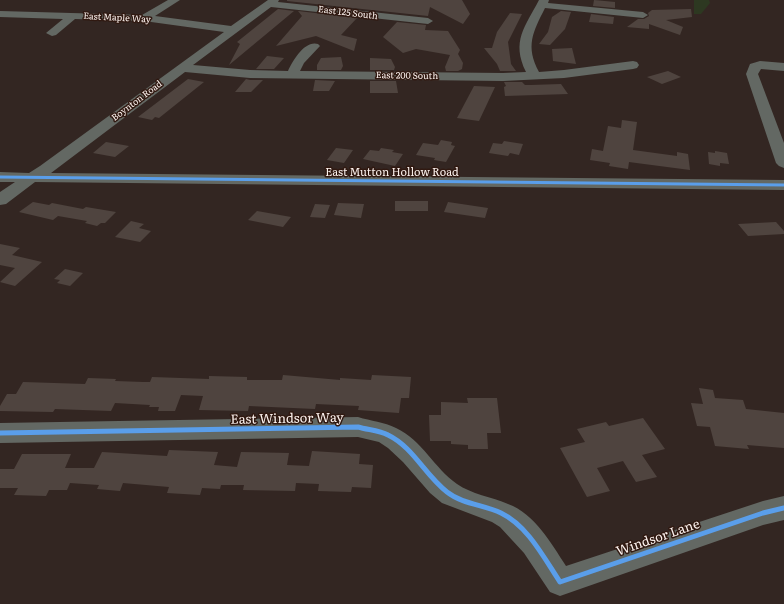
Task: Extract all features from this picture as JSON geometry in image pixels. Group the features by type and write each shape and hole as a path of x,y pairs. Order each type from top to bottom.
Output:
{"street":[{"path":"144,18 175,0"},
{"name":"East 125 South","path":"271,2 428,21"},
{"name":"Boynton Road","path":"0,200 29,179 46,169 271,2"},
{"path":"534,75 526,59 524,48 527,37 542,3 643,15"},
{"name":"East Maple Way","path":"0,14 144,18 233,30"},
{"path":"52,33 73,16"},
{"path":"293,74 298,62 314,46"},
{"name":"East 200 South","path":"181,68 250,74 417,71 503,77 564,74 633,65"},
{"path":"784,67 760,65 754,67 752,74 784,163"},
{"name":"East Mutton Hollow Road","path":"0,177 29,179 784,185"},
{"name":"East Windsor Way","path":"0,433 358,428 387,435 409,450 427,472 448,493 502,514 515,522 548,563"},
{"name":"Windsor Lane","path":"548,563 560,582 763,513 784,508"}],"green space":[{"path":"694,0 709,0 710,3 701,14 694,14"}],"building":[{"path":"287,0 462,0 470,14 463,24 430,7 428,16"},
{"path":"594,0 615,2 615,8 593,6"},
{"path":"278,9 294,11 229,65 240,44 237,42"},
{"path":"691,9 692,17 666,20 683,27 680,35 649,24 649,29 627,27 638,19 644,19 649,16 648,13 652,10"},
{"path":"298,11 357,18 341,35 357,39 354,51 316,36 276,46 302,16"},
{"path":"561,11 571,12 565,29 550,45 539,44 548,32 552,17"},
{"path":"510,13 522,14 508,42 511,64 516,71 500,71 497,64 484,48 492,48 497,32"},
{"path":"591,14 614,17 613,24 589,22"},
{"path":"397,22 426,25 425,30 448,31 460,50 458,54 463,63 462,69 458,71 446,71 445,67 450,55 416,49 403,53 383,37"},
{"path":"572,48 576,64 553,61 552,49"},
{"path":"267,56 284,58 274,69 256,69"},
{"path":"341,57 343,66 341,70 317,70 317,65 321,58"},
{"path":"370,58 391,59 395,67 394,70 370,70"},
{"path":"668,71 681,77 662,84 647,77"},
{"path":"188,79 204,82 159,118 155,117 152,120 138,117"},
{"path":"246,79 263,80 251,92 235,92"},
{"path":"315,80 335,81 329,91 313,91"},
{"path":"370,81 396,81 398,93 370,93"},
{"path":"504,82 522,82 525,85 561,84 568,94 505,96 504,87 506,86"},
{"path":"474,86 495,87 479,121 457,118"},
{"path":"622,120 637,122 633,150 677,156 677,152 688,154 690,170 629,162 628,169 609,166 610,163 590,160 592,149 603,151 608,126 621,128"},
{"path":"441,140 452,142 451,145 455,146 446,162 434,160 435,158 416,155 423,143 438,145"},
{"path":"504,141 523,144 519,155 510,153 508,156 489,153 493,143 502,144"},
{"path":"106,142 129,146 115,157 93,153"},
{"path":"336,148 353,150 344,163 327,160"},
{"path":"381,148 394,150 392,152 403,154 395,166 363,159 370,150 379,151"},
{"path":"715,151 727,153 729,164 720,163 720,166 709,164 708,152 715,153"},
{"path":"395,201 428,201 428,211 395,211"},
{"path":"33,202 49,205 52,203 83,209 86,207 116,212 105,223 101,223 97,226 85,223 87,221 58,216 53,220 19,212"},
{"path":"448,202 488,208 485,218 444,212"},
{"path":"338,203 364,204 361,218 334,215"},
{"path":"315,204 330,205 325,218 310,217"},
{"path":"257,211 291,217 283,227 248,220"},
{"path":"131,221 144,224 139,228 151,231 140,242 115,237"},
{"path":"776,222 784,231 784,234 748,236 738,224"},
{"path":"0,244 20,248 12,255 42,262 15,286 0,282 15,268 0,265"},
{"path":"65,269 83,273 70,286 57,283 60,280 54,279"},
{"path":"283,375 340,380 340,378 371,380 372,375 411,377 409,398 401,398 399,413 358,410 359,406 316,404 315,409 249,406 248,411 199,410 203,396 181,395 175,411 158,411 159,407 149,407 150,405 115,403 111,411 55,409 53,412 0,411 0,406 7,394 16,394 23,382 85,384 88,378 116,379 115,381 150,382 152,377 209,379 209,376 247,377 247,380 282,380"},
{"path":"699,388 713,390 715,398 743,400 746,409 784,413 784,448 747,445 749,449 715,446 710,427 697,426 691,403 703,404"},
{"path":"467,398 497,398 501,433 487,433 488,449 468,449 468,445 451,444 451,441 430,441 429,415 441,415 441,402 468,403"},
{"path":"643,418 665,449 642,455 657,477 636,482 623,461 597,468 610,491 587,497 560,448 585,442 577,429 606,422 609,426"},
{"path":"169,450 218,452 214,465 237,467 241,452 289,453 287,465 309,466 312,451 360,454 359,464 373,465 371,488 352,487 351,492 318,491 319,484 296,483 295,491 243,490 244,485 221,485 220,489 202,488 200,495 167,493 169,487 123,483 120,491 97,489 99,485 70,483 67,490 49,490 46,496 14,495 18,488 0,488 0,469 14,469 22,454 71,454 65,468 94,468 102,452 167,456"}],"cycle path":[{"path":"0,177 784,185"},
{"path":"0,433 358,427 381,432 405,447 439,485 451,495 501,513 510,518 527,534 560,582 763,513 784,508"}]}
